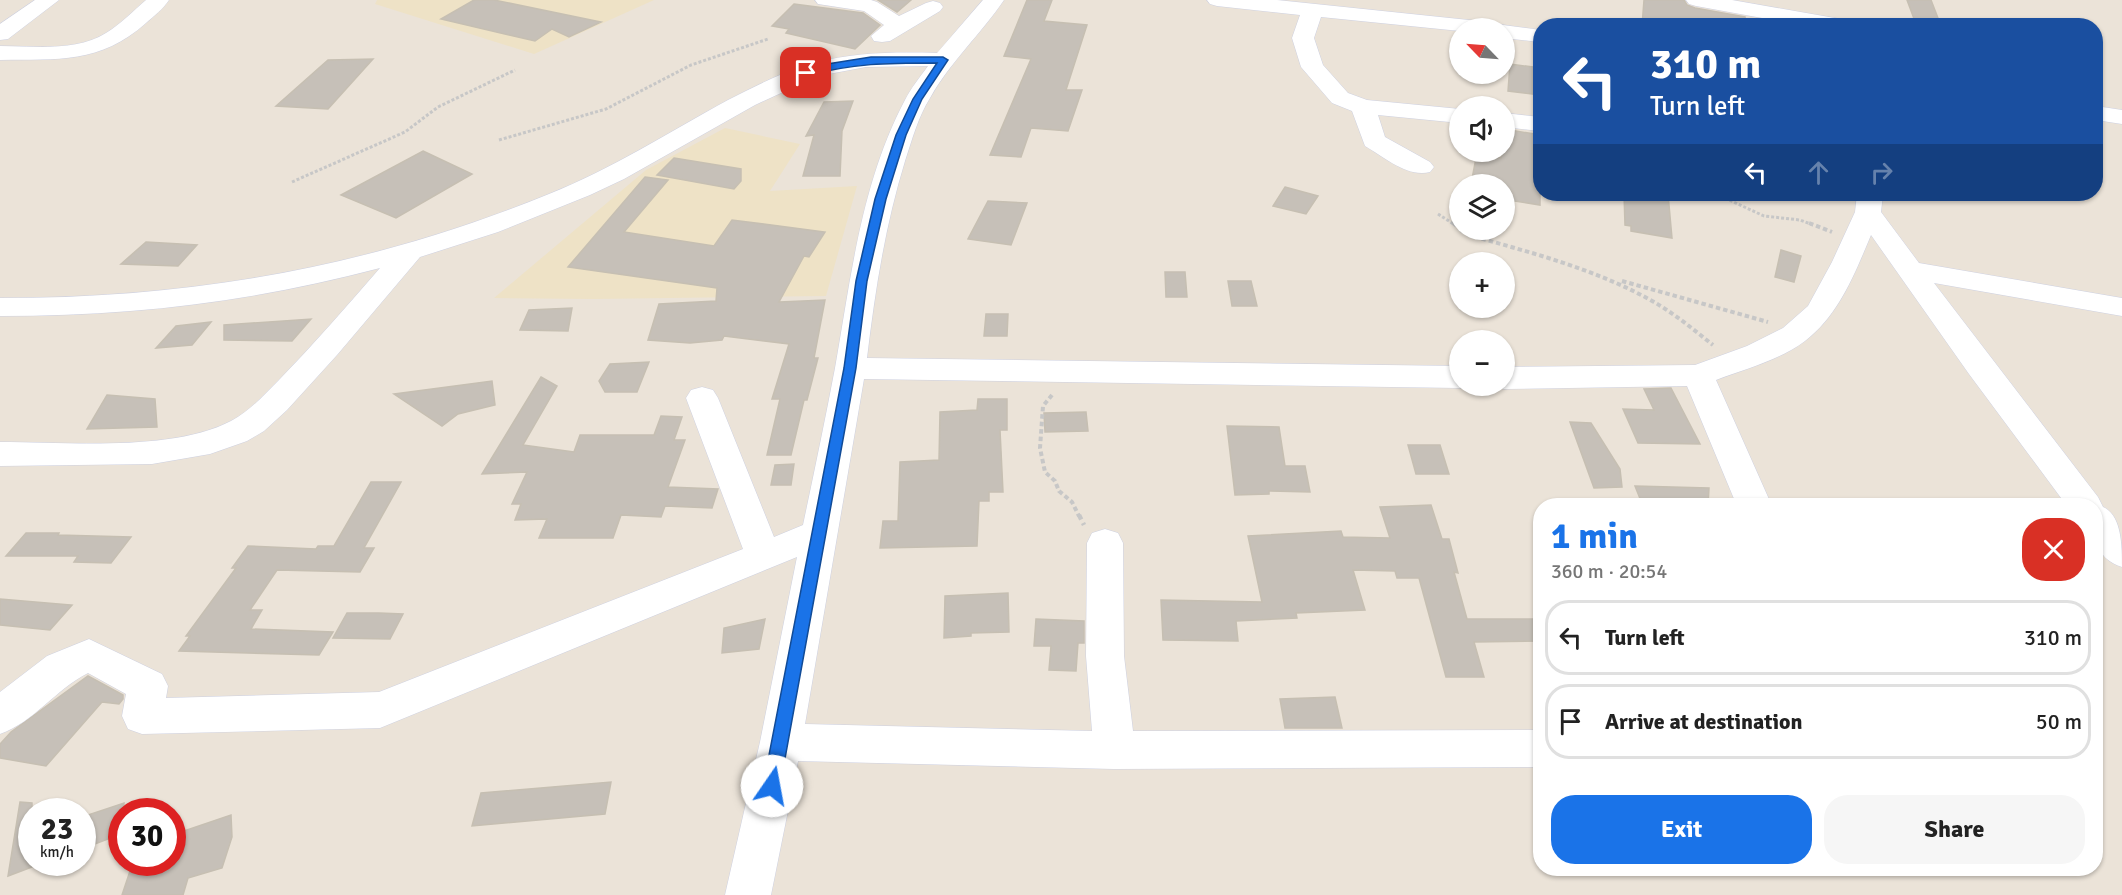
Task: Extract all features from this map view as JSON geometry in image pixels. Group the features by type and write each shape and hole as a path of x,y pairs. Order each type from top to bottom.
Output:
{"street":[{"path":"0,34 49,0"},
{"path":"0,53 69,50 101,44 113,38 159,0"},
{"path":"825,0 870,6 890,31 933,7"},
{"path":"748,895 781,742 850,368 862,281 880,199 901,135 918,99 943,60 994,0"},
{"path":"1217,0 1449,24"},
{"path":"1696,0 1800,18"},
{"path":"1849,3 1852,18"},
{"path":"1313,9 1303,38 1312,67 1340,98 1363,107 1449,115"},
{"path":"1515,33 1533,35"},
{"path":"0,306 148,303 296,279 412,249 534,209 623,170 688,130 790,78 821,68 888,58 943,60"},
{"path":"1363,107 1374,141 1421,167"},
{"path":"2103,114 2122,117"},
{"path":"1515,121 1533,123"},
{"path":"1515,378 1698,375 1758,353 1794,335 1820,312 1855,241 1869,203"},
{"path":"1869,203 1911,270 1980,368 2080,498"},
{"path":"0,454 148,452 196,446 236,433 262,416 278,400 331,344 412,249"},
{"path":"1911,270 2122,307"},
{"path":"850,368 1449,377"},
{"path":"1698,375 1752,498"},
{"path":"702,398 764,556"},
{"path":"2103,527 2122,553"},
{"path":"0,716 61,668 89,655 147,686 142,716 380,710 820,533"},
{"path":"1105,543 1105,656 1114,750"},
{"path":"781,742 1114,750 1533,749"}],"path":[{"path":"499,140 606,110 691,65 768,39"},
{"path":"292,182 405,132 438,107 515,70"},
{"path":"1731,201 1764,216 1800,220 1855,241"},
{"path":"1438,214 1449,222"},
{"path":"1486,240 1755,320 1800,329"},
{"path":"1602,275 1621,282 1658,302 1690,324 1729,364"},
{"path":"1060,370 1060,385 1043,406 1040,448 1046,472 1055,481 1059,491 1072,502 1081,523 1105,543"}],"shaded area":[{"path":"377,0 654,0 534,54 375,4"},
{"path":"725,128 800,144 770,191 857,186 826,296 494,298 646,170"}],"building":[{"path":"474,0 494,0 601,22 569,37 552,29 535,41 441,19"},
{"path":"878,0 911,0 897,12"},
{"path":"1027,0 1052,0 1044,21 1087,25 1066,90 1082,90 1068,131 1031,128 1021,157 990,155 1031,59 1004,56"},
{"path":"1644,0 1684,0 1687,5 1695,8 1745,18 1643,18"},
{"path":"1907,0 1931,0 1938,18 1914,18"},
{"path":"794,4 863,13 880,25 855,49 786,33 789,29 772,26"},
{"path":"373,59 328,109 276,106 328,60"},
{"path":"1515,65 1533,67 1533,94 1508,91 1509,84 1515,84"},
{"path":"853,101 842,131 840,176 803,176 814,135 806,136 824,102"},
{"path":"1515,131 1533,134 1533,201 1540,201 1540,205 1515,201 1515,174 1473,174 1475,162 1515,162"},
{"path":"423,151 472,174 396,218 341,195"},
{"path":"674,158 741,169 741,181 734,189 657,175"},
{"path":"645,177 668,180 624,232 714,246 732,220 825,232 809,257 804,256 779,302 825,300 814,358 818,358 807,400 804,400 791,455 767,455 780,399 772,399 789,344 724,336 722,340 690,343 648,340 659,304 716,301 717,288 568,267"},
{"path":"1285,187 1318,196 1306,214 1273,206"},
{"path":"988,201 1027,203 1011,245 968,239"},
{"path":"1624,201 1669,201 1672,238 1631,231 1631,226 1625,225"},
{"path":"146,242 197,245 178,266 121,264"},
{"path":"1781,250 1801,256 1794,282 1775,277"},
{"path":"1165,272 1185,272 1187,297 1166,297"},
{"path":"1228,281 1251,281 1257,306 1232,306"},
{"path":"572,308 568,331 520,330 529,310"},
{"path":"986,314 1008,314 1007,336 984,336"},
{"path":"311,319 292,341 224,340 224,325"},
{"path":"211,322 192,345 156,348 176,326"},
{"path":"649,362 637,392 605,392 599,381 610,364"},
{"path":"541,377 557,386 523,445 574,452 580,435 654,435 661,416 682,417 674,440 685,440 668,487 718,489 712,508 665,506 661,517 621,515 613,538 539,538 547,519 515,520 521,504 512,504 527,472 482,474"},
{"path":"492,381 495,405 458,414 442,426 394,394"},
{"path":"1671,388 1700,444 1638,443 1623,409 1654,410 1644,389"},
{"path":"107,395 155,399 157,427 87,429"},
{"path":"978,399 1007,399 1007,430 1000,430 1003,492 989,492 989,501 979,501 977,546 880,548 883,521 898,521 900,462 939,460 940,412 977,410"},
{"path":"1086,412 1088,431 1045,432 1044,413"},
{"path":"1570,422 1591,423 1620,469 1622,487 1594,488"},
{"path":"1227,426 1279,427 1285,466 1305,466 1310,492 1269,491 1269,494 1235,495"},
{"path":"1408,445 1440,445 1449,474 1416,474"},
{"path":"794,464 791,485 771,485 775,465"},
{"path":"371,482 401,482 364,548 374,548 360,572 277,570 250,610 262,610 251,629 333,632 319,655 179,651 190,636 186,636 236,568 232,568 248,546 316,549 318,546 334,546"},
{"path":"1635,486 1709,488 1708,498 1640,498"},
{"path":"1431,505 1442,539 1449,539 1458,573 1454,572 1467,619 1533,619 1533,641 1474,642 1484,677 1446,677 1419,578 1397,578 1395,571 1353,570 1365,610 1296,613 1297,618 1236,621 1238,641 1163,640 1161,600 1262,602 1248,536 1341,531 1343,537 1390,538 1380,507"},
{"path":"26,533 131,537 111,563 74,562 78,556 6,556"},
{"path":"1008,593 1009,632 971,633 971,636 944,638 945,596"},
{"path":"0,599 72,605 50,630 0,625"},
{"path":"347,613 403,614 390,639 333,638"},
{"path":"765,619 759,649 722,653 724,628"},
{"path":"1036,619 1084,621 1084,643 1078,643 1076,671 1049,670 1051,646 1034,646"},
{"path":"88,676 123,695 123,699 119,704 102,702 46,766 0,758 0,744 11,732"},
{"path":"1335,697 1342,728 1285,728 1280,699"},
{"path":"611,782 605,814 472,826 481,793"},
{"path":"108,808 108,839 96,844 96,812"},
{"path":"18,814 18,872 8,876"},
{"path":"231,815 232,837 222,868 188,878 183,895 122,895 128,876 186,876 186,830"}],"route":[{"path":"772,786 850,368 862,281 880,199 885,190 901,135 918,99 943,60 888,58 821,68 806,73"}]}
